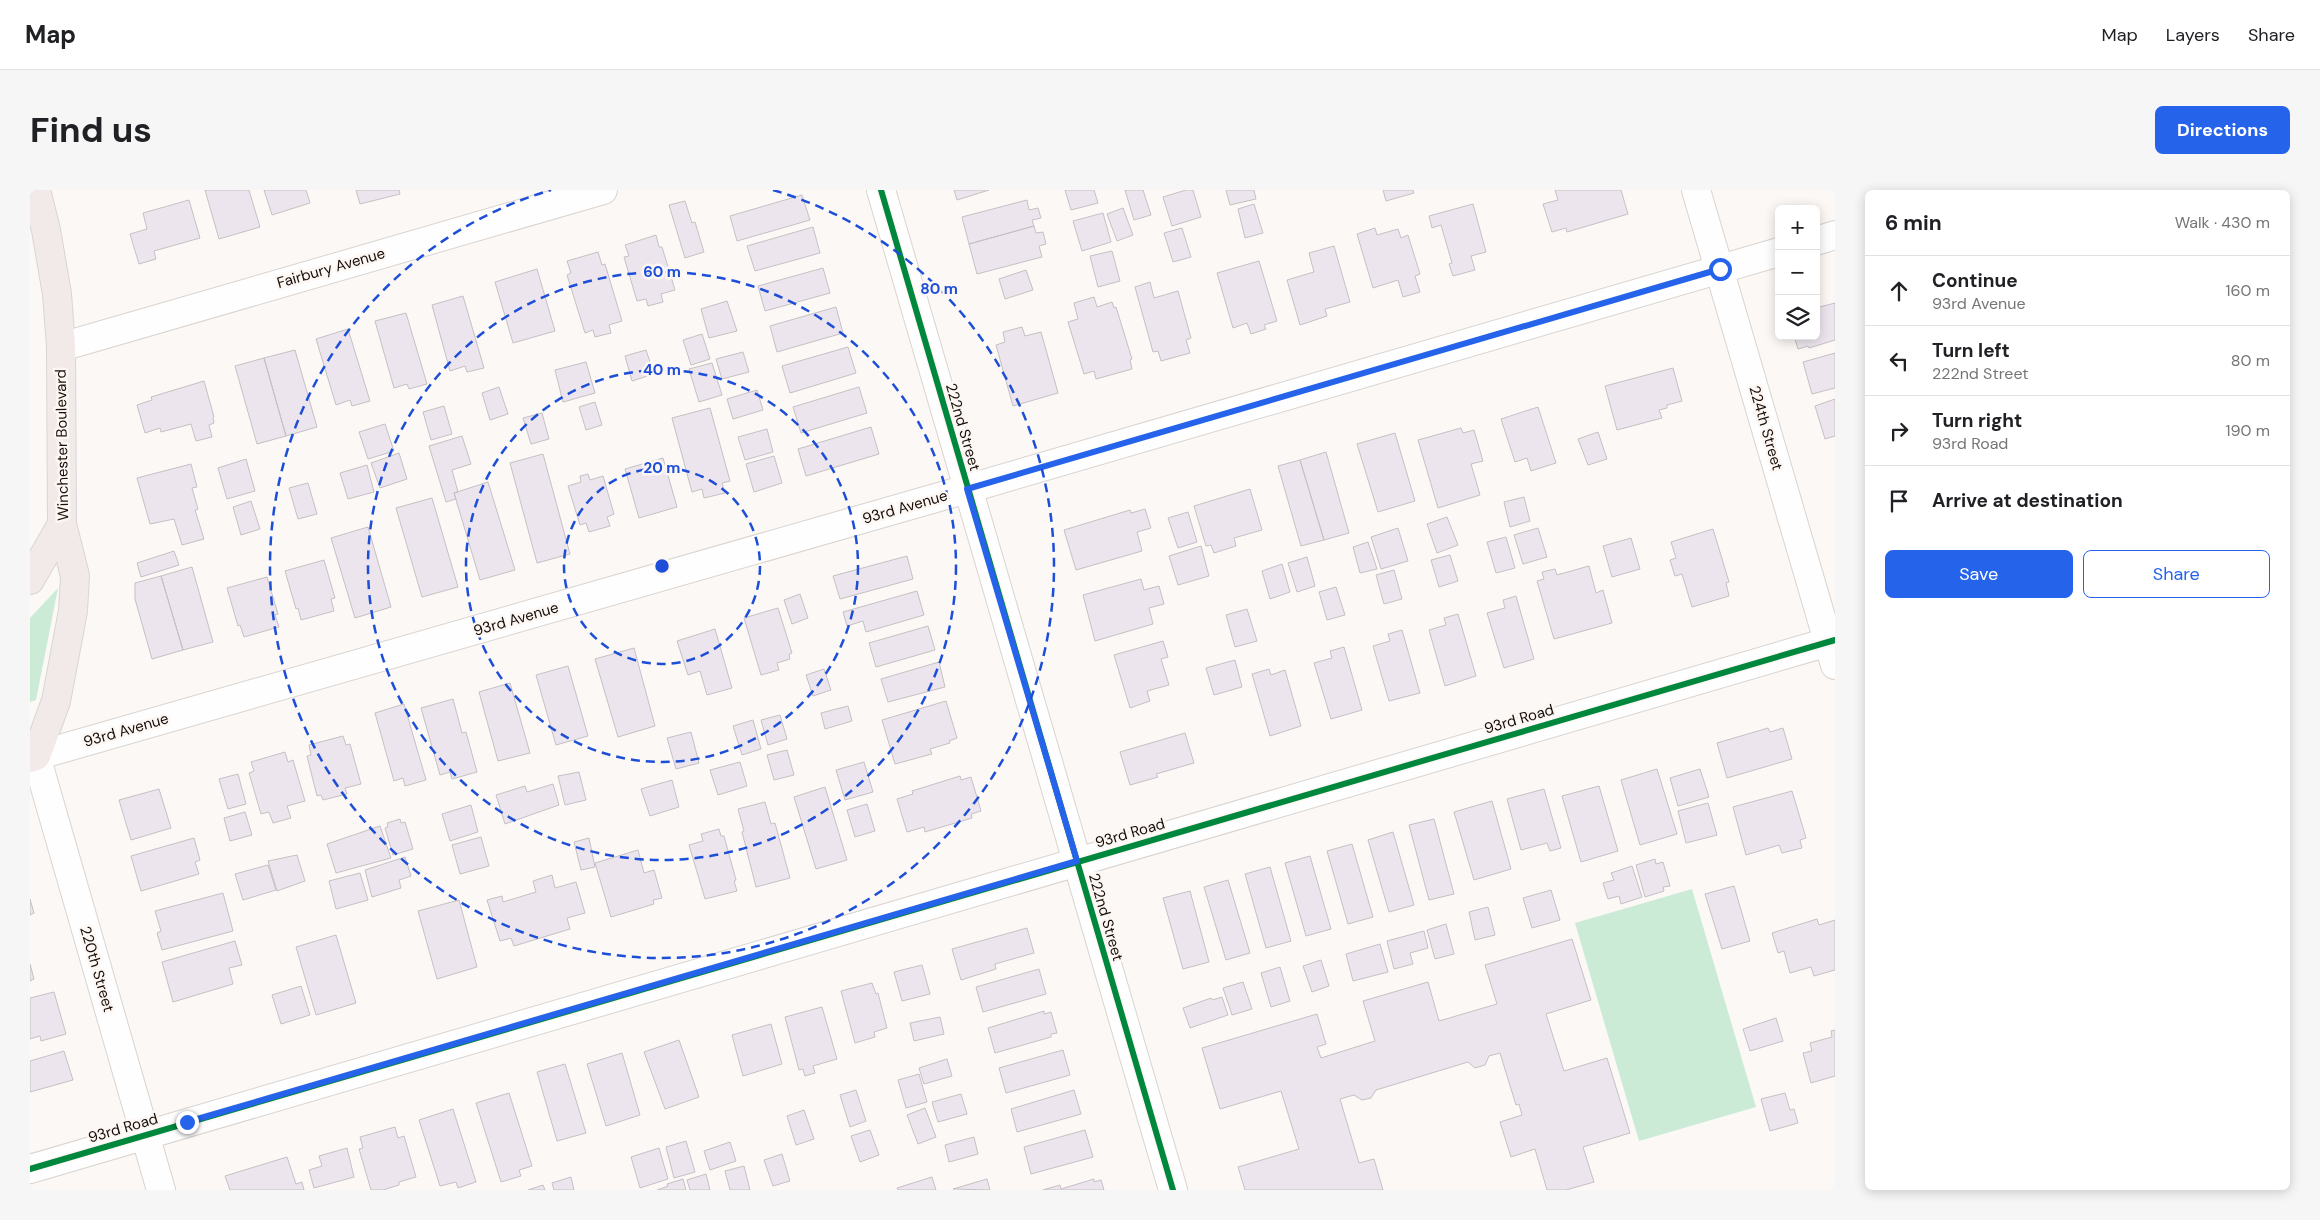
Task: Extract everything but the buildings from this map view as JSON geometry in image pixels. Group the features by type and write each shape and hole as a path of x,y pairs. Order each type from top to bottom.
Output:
{"main road":[{"name":"Winchester Boulevard","path":"32,755 56,701 73,611 76,576 62,524 60,347 57,294 46,230 36,190"},
{"path":"30,580 62,524"}],"street":[{"name":"Fairbury Avenue","path":"60,347 602,190"},
{"name":"222nd Street","path":"881,190 1173,1190"},
{"name":"224th Street","path":"1696,190 1833,649"},
{"path":"1820,240 1835,235"},
{"name":"93rd Avenue","path":"32,755 967,489 1775,253"},
{"name":"93rd Road","path":"30,1169 1077,861 1833,649"},
{"name":"220th Street","path":"32,755 161,1190"}],"green space":[{"path":"58,588 36,700 30,702 30,618"},
{"path":"1692,889 1756,1107 1639,1141 1575,923"}],"cycle path":[{"path":"881,190 1173,1190"},
{"path":"30,1169 1835,640"}],"route":[{"path":"187,1122 1077,861 967,489 1720,269"}]}
